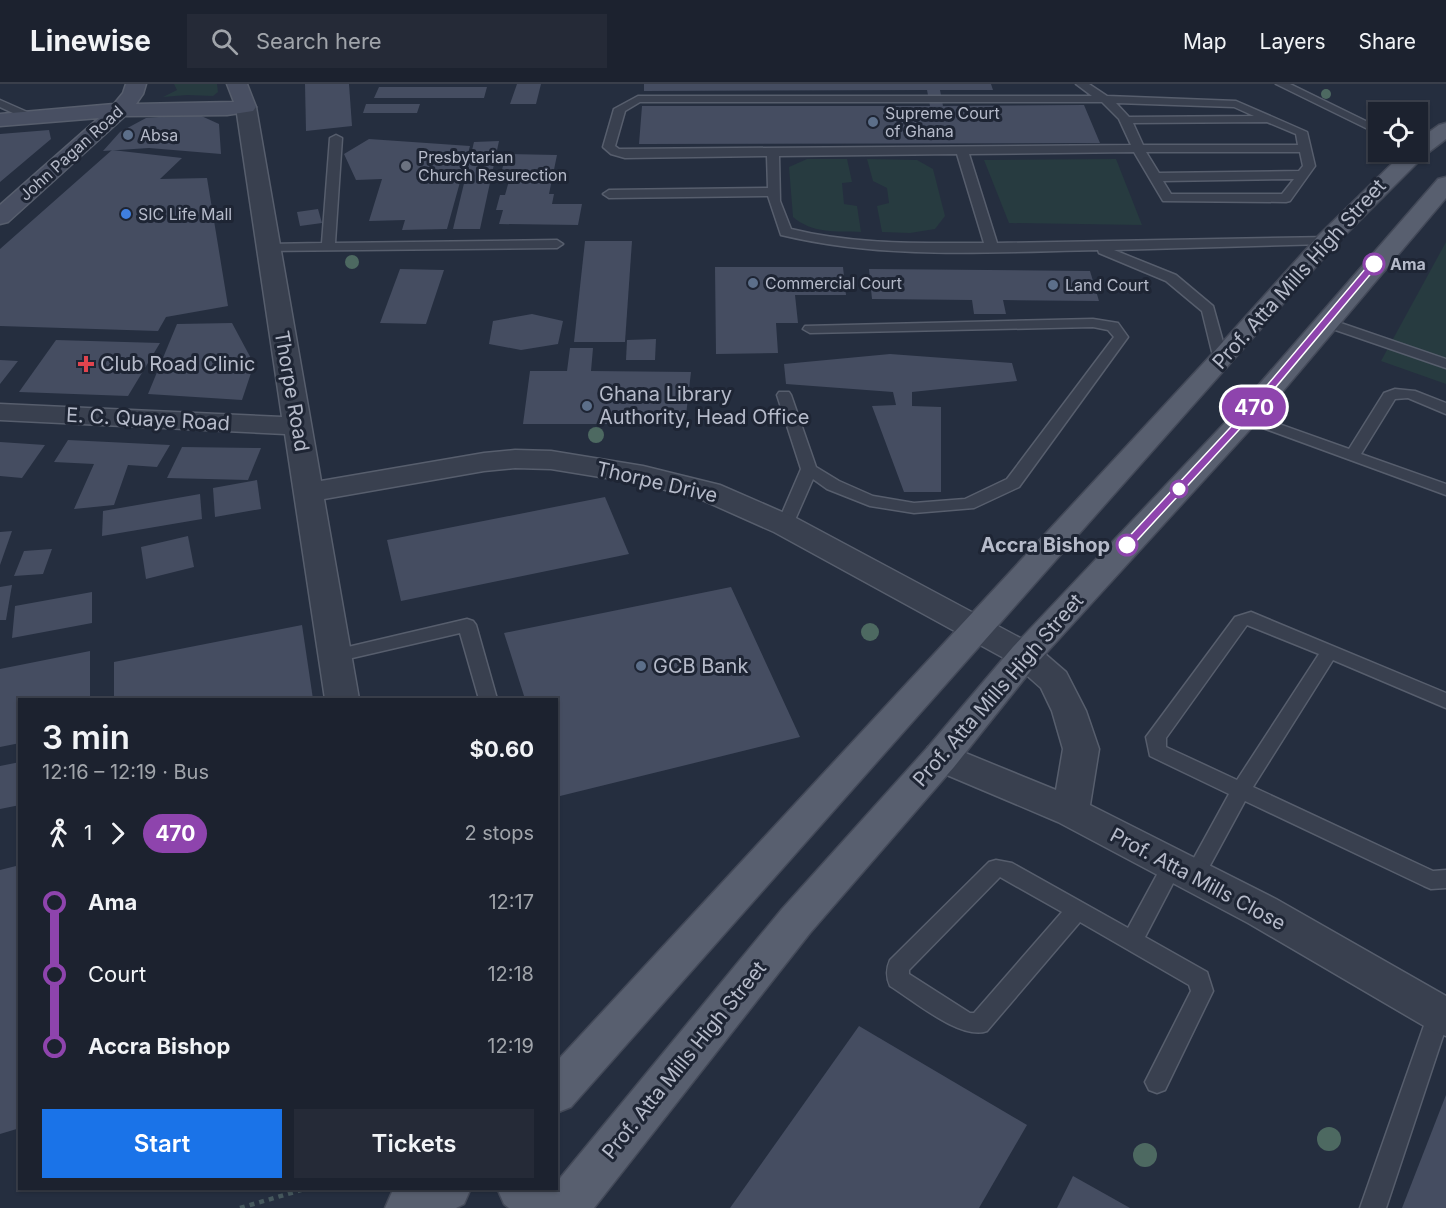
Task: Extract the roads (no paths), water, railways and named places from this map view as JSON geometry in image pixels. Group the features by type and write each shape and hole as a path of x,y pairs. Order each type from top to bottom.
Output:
{"main road":[{"name":"John Pagan Road","path":"0,217 120,110 133,94 136,84"},
{"name":"Thorpe Road","path":"237,84 246,107"},
{"path":"0,120 120,110 246,107"},
{"name":"Prof. Atta Mills High Street","path":"1428,141 1446,129"},
{"name":"Prof. Atta Mills High Street","path":"558,1091 1221,360 1327,240 1404,162"},
{"name":"Prof. Atta Mills High Street","path":"565,1208 796,921 941,757 1025,655 1246,417 1446,184"},
{"path":"522,1190 543,1208"}],"street":[{"name":"Thorpe Road","path":"246,107 342,698"},
{"name":"E. C. Quaye Road","path":"0,412 296,426"},
{"name":"Thorpe Drive","path":"310,492 484,462 515,459 551,460 644,475 710,492 785,525 1025,655 1054,681 1069,711 1081,749 1071,812"},
{"name":"Prof. Atta Mills Close","path":"941,757 1071,812 1184,870 1262,911 1442,1016"}],"lane":[{"path":"1081,84 1108,99 1127,120 1138,148 1167,198 1286,198 1309,166 1305,149 1301,132 1236,104 1108,99 638,99 620,109 609,147 615,152 625,154 1138,148 1305,149"},
{"path":"1281,84 1368,126"},
{"path":"0,104 30,117"},
{"path":"1127,120 1272,119"},
{"path":"328,247 336,138"},
{"path":"962,151 992,247"},
{"path":"773,153 774,201 786,231 819,241 869,247 1097,247 1327,240"},
{"path":"1155,177 1302,175"},
{"path":"609,194 774,192"},
{"path":"268,248 557,244"},
{"path":"1097,247 1171,278 1208,309 1221,360"},
{"path":"1326,322 1446,364"},
{"path":"784,395 809,469 833,485 870,501 914,508 968,504 1013,483 1121,337 1113,326 1093,323 810,329"},
{"path":"1352,456 1389,396 1394,393 1402,392 1446,409"},
{"path":"1246,417 1446,490"},
{"path":"785,525 809,469"},
{"path":"1446,701 1251,618 1241,621 1156,737 1157,751 1431,880 1446,879"},
{"path":"335,656 467,625 488,698"},
{"path":"1132,941 1241,790 1329,651"},
{"path":"1077,910 979,1024 966,1022 898,978 898,967 996,868 1005,869 1199,979 1202,991 1157,1082"},
{"path":"1373,1208 1442,1016"}],"place":[{"name":"Supreme Court of Ghana","path":"873,122"},
{"name":"Absa","path":"128,135"},
{"name":"Presbytarian Church Resurection","path":"406,166"},
{"name":"SIC Life Mall","path":"126,214"},
{"name":"Ama","path":"1374,264"},
{"name":"Commercial Court","path":"753,283"},
{"name":"Land Court","path":"1053,285"},
{"name":"Club Road Clinic","path":"86,364"},
{"name":"Ghana Library Authority, Head Office","path":"587,406"},
{"name":"Accra Bishop","path":"1127,545"},
{"name":"GCB Bank","path":"641,666"}]}
